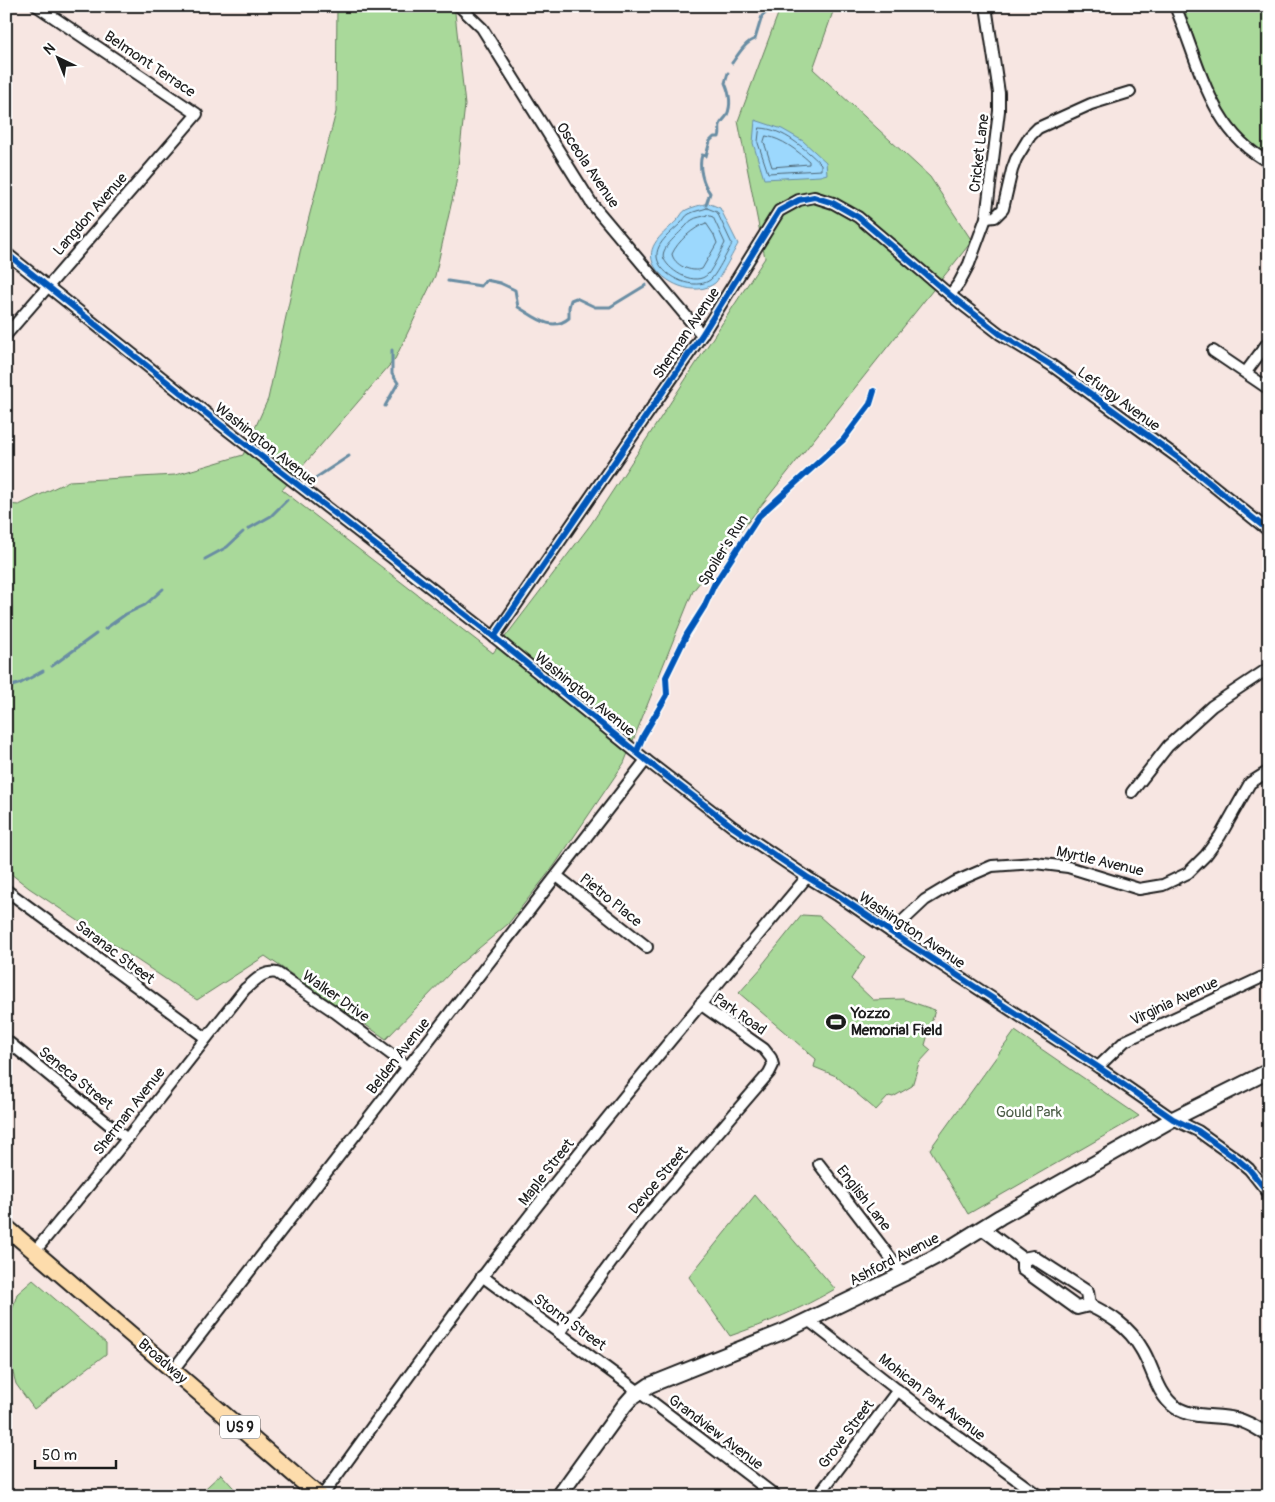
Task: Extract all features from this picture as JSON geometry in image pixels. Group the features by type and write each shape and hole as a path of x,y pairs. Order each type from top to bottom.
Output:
{"main road":[{"name":"Ashford Avenue","path":"564,1494 608,1426 628,1402 650,1385 808,1320 904,1274 1173,1119 1269,1071"},
{"name":"Broadway","path":"6,1228 321,1496"}],"street":[{"name":"Belmont Terrace","path":"37,6 197,114"},
{"name":"Osceola Avenue","path":"459,6 482,28 592,204 702,334"},
{"name":"Cricket Lane","path":"950,295 969,264 986,218 1000,93 986,6"},
{"path":"1175,6 1218,114 1245,147 1269,162"},
{"path":"986,218 995,217 1003,209 1016,159 1030,136 1038,128 1091,104 1130,92"},
{"name":"Langdon Avenue","path":"6,335 197,114"},
{"name":"Sherman Avenue","path":"494,637 702,334 779,211 799,200 814,197 833,203 858,217 950,295"},
{"name":"Washington Avenue","path":"6,253 221,425 494,637 646,760 734,827 807,877 837,894 891,932 1098,1067 1173,1119 1198,1131 1249,1169 1269,1194"},
{"name":"Lefurgy Avenue","path":"950,295 1000,334 1051,365 1180,459 1269,531"},
{"path":"1246,372 1269,341"},
{"path":"1213,351 1269,389"},
{"path":"1132,792 1168,746 1212,706 1269,668"},
{"name":"Belden Avenue","path":"173,1370 646,760"},
{"name":"Myrtle Avenue","path":"891,932 926,900 955,882 992,866 1035,862 1068,867 1138,890 1163,885 1188,873 1206,855 1220,836 1250,783 1269,771"},
{"name":"Pietro Place","path":"557,876 647,947"},
{"name":"Maple Street","path":"321,1496 482,1276 700,1004 807,877"},
{"name":"Saranac Street","path":"6,890 206,1038"},
{"name":"Walker Drive","path":"245,989 258,978 270,972 277,973 332,1010 408,1067"},
{"name":"Virginia Avenue","path":"1098,1067 1125,1041 1269,974"},
{"name":"Sherman Avenue","path":"35,1251 127,1139 245,989"},
{"name":"Park Road","path":"700,1004 764,1049"},
{"name":"Seneca Street","path":"6,1040 127,1139"},
{"name":"Devoe Street","path":"559,1333 642,1221 769,1073 773,1065 771,1058 764,1049"},
{"name":"English Lane","path":"819,1164 904,1274"},
{"path":"982,1228 1023,1259 1033,1257 1088,1292 1089,1304"},
{"path":"1023,1259 1023,1269 1078,1308 1089,1304 1109,1315 1128,1330 1142,1348 1164,1396 1176,1407 1192,1414 1236,1419 1269,1436"},
{"name":"Storm Street","path":"482,1276 639,1392"},
{"name":"Mohican Park Avenue","path":"808,1320 936,1421 1039,1496"},
{"name":"Grove Street","path":"818,1496 898,1390"},
{"name":"Grandview Avenue","path":"639,1392 776,1496"}],"green space":[{"path":"337,6 451,6 455,13 465,105 456,183 435,276 395,359 282,490 493,653 591,524 765,258 738,121 781,6 835,6 813,69 930,177 972,241 693,591 624,763 554,866 508,924 455,968 386,1039 265,956 197,1000 29,888 6,870 6,504 19,505 69,481 175,475 243,455 268,399 300,252 336,112"},
{"path":"1175,6 1269,6 1269,167 1241,145 1226,128"},
{"name":"Yozzo Memorial Field","path":"802,915 819,916 865,957 851,979 873,1000 903,999 935,1010 925,1045 931,1050 919,1063 912,1086 893,1097 889,1096 876,1110 836,1076 814,1067 816,1059 739,993 763,966"},
{"name":"Gould Park","path":"1015,1031 1139,1116 968,1214 930,1149"},
{"path":"755,1195 835,1289 784,1315 730,1336 689,1277"},
{"path":"33,1280 106,1343 106,1354 34,1409 16,1384 6,1347 6,1330 17,1294"},
{"path":"221,1474 241,1496 197,1496"}],"water":[{"path":"755,120 782,129 803,141 826,162 827,174 764,179 753,143"},
{"path":"708,203 720,208 738,244 715,283 707,287 689,289 663,277 653,263 652,249 659,238 685,211"}],"waterway":[{"path":"732,63 745,46 755,39 762,16 774,6"},
{"path":"706,205 710,193 702,175 701,160 702,155 706,156 710,141 714,137 719,137 721,122 729,111 728,90 725,83 728,73"},
{"path":"448,281 481,286 486,280 500,283 515,290 518,307 543,322 556,324 569,318 571,300 576,298 595,307 610,307 646,285"},
{"path":"385,406 398,383 392,374 392,350"},
{"path":"314,479 349,456"},
{"path":"248,529 271,516 287,500"},
{"path":"205,559 227,547 243,532"},
{"path":"105,629 126,614 145,605 163,589"},
{"path":"52,666 96,634"},
{"path":"6,688 21,683 43,671"}],"cycle path":[{"path":"494,637 702,335 779,211 799,200 814,197 833,203 858,217 950,295 1000,334 1051,365 1180,459 1269,531"},
{"path":"6,253 221,425 494,637 646,760 733,827 1098,1067 1173,1119 1198,1131 1249,1169 1269,1194"},
{"name":"Spoiler's Run","path":"637,751 643,736 667,695 666,677 687,634 704,607 714,585 759,516 843,440 870,404 874,391"}],"place":[{"name":"Yozzo Memorial Field","path":"836,1022"}]}
